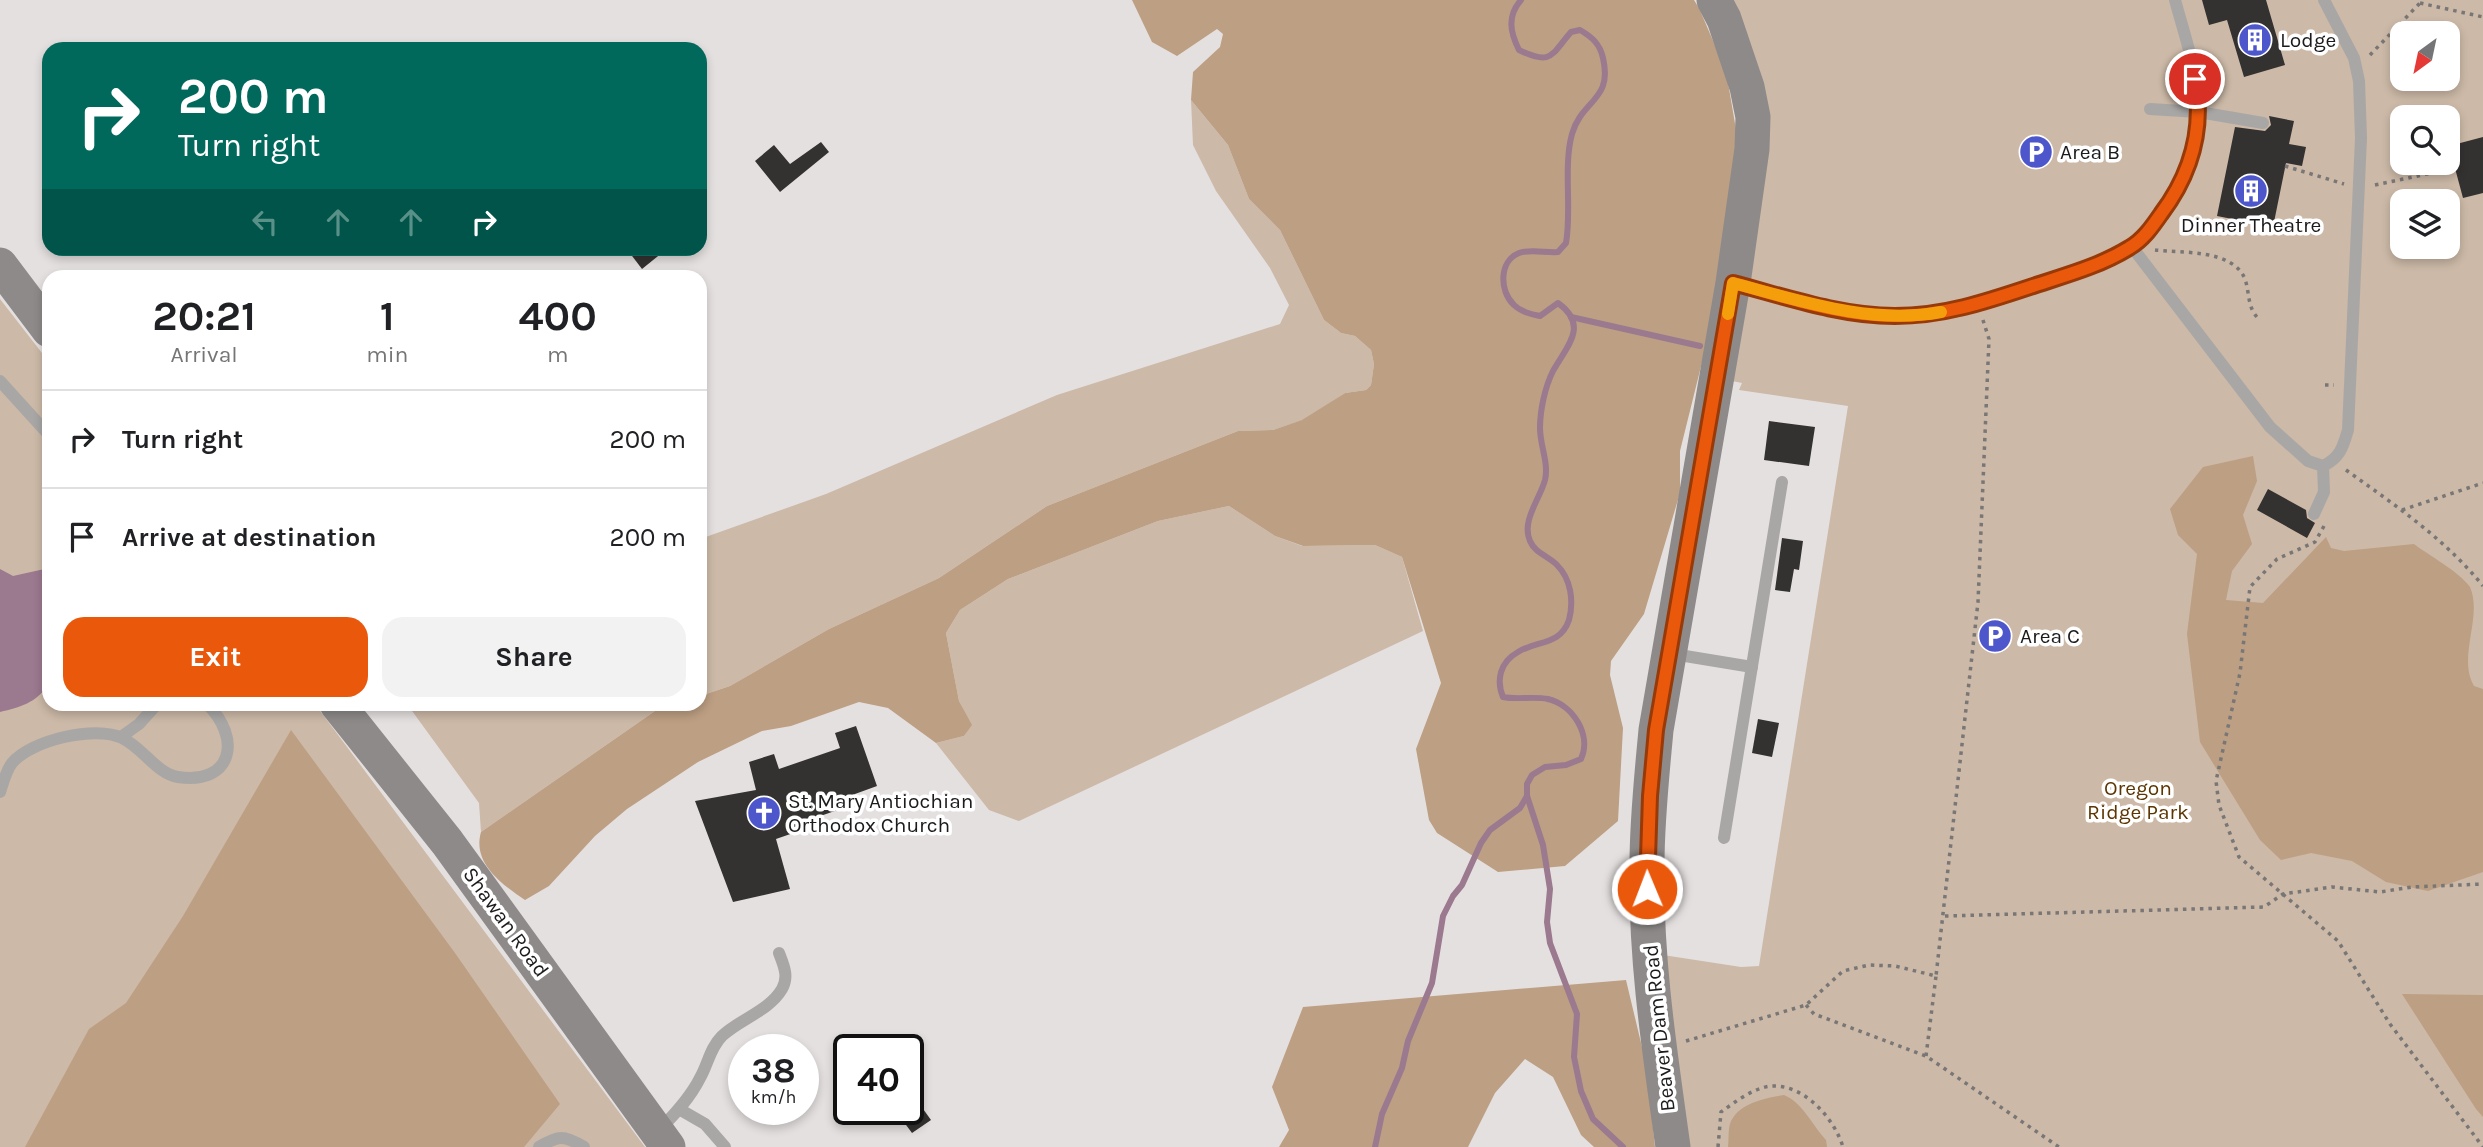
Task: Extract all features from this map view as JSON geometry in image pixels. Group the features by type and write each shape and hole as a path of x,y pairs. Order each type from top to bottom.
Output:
{"street":[{"name":"Beaver Dam Road","path":"1673,1147 1649,937 1647,865 1654,756 1748,189 1753,117 1738,57 1714,0"},
{"path":"0,265 42,321"},
{"name":"Shawan Road","path":"343,711 668,1129"}],"lane":[{"path":"1733,283 1816,305 1893,316 1931,314 1976,305 2104,262 2132,247 2147,233 2175,195 2195,146 2199,112 2195,79 2175,0"},
{"path":"2132,247 2270,427 2308,461 2328,463 2341,453 2348,430 2361,138 2356,69 2340,29 2324,0"},
{"path":"2150,109 2199,112 2263,123"},
{"path":"0,381 42,427"},
{"path":"2316,509 2324,492 2328,463"},
{"path":"1724,838 1782,482"},
{"path":"1669,654 1752,667"},
{"path":"121,737 151,711"},
{"path":"0,792 12,762 51,740 82,734 103,733 121,737 174,777 203,778 220,768 228,754 228,734 215,711"},
{"path":"668,1129 700,1078 709,1054 722,1036 770,1002 782,989 786,973 779,953"},
{"path":"668,1129 705,1124 725,1147"},
{"path":"539,1147 556,1137 570,1139 584,1147"}],"path":[{"path":"2356,69 2419,1 2483,17"},
{"path":"2132,247 2227,261 2239,268 2245,279 2251,312 2259,319"},
{"path":"1926,1056 1978,602 1989,339 1976,305"},
{"path":"2328,463 2402,510 2463,561 2483,586"},
{"path":"2402,510 2483,483"},
{"path":"2316,509 2327,512 2323,529 2315,542 2277,559 2250,587 2240,673 2216,781 2219,805 2239,857 2299,905 2349,954 2390,1024 2483,1147"},
{"path":"1944,916 2264,907 2283,894 2332,887 2380,892 2412,887 2483,884"},
{"path":"1660,1048 1806,1005 1843,971 1869,965 1895,966 1936,976"},
{"path":"1806,1005 1814,1014 1926,1056 2059,1147"},
{"path":"1718,1147 1721,1112 1743,1097 1770,1086 1797,1090 1814,1104 1838,1132 1843,1147"}],"green space":[{"name":"Oregon Ridge Park","path":"1729,0 2483,0 2483,1147 1686,1147 1663,955 1741,967 1759,966 1848,406 1739,390 1742,383 1727,380 1760,191"},
{"path":"1191,100 1228,145 1249,199 1280,230 1324,320 1341,333 1355,336 1371,350 1374,364 1371,385 1366,390 1345,393 1303,420 1273,430 1238,431 1047,506 939,578 829,629 730,686 707,694 707,536 826,494 1057,395 1280,324 1289,305 1270,268 1216,191 1193,145"},
{"path":"0,299 42,353 42,711 320,711 645,1147 0,1147"},
{"path":"1229,506 1275,536 1302,546 1375,545 1402,557 1423,631 1019,821 989,810 936,743 964,736 971,725 959,701 946,633 960,610 1008,579 1158,521"},
{"path":"412,711 655,711 481,832 479,803"}],"shaded area":[{"path":"1132,0 1694,0 1699,8 1726,71 1739,147 1716,306 1680,451 1680,493 1644,614 1611,661 1610,675 1623,728 1618,821 1565,866 1498,872 1437,833 1429,820 1416,749 1441,683 1402,557 1375,545 1303,546 1275,536 1229,506 1158,521 1008,579 960,610 946,633 959,701 972,725 964,736 936,743 888,708 859,702 791,726 762,731 698,762 627,809 595,836 549,886 525,900 507,887 485,863 479,843 481,832 655,711 707,711 707,694 730,686 829,629 939,578 1047,506 1238,431 1273,430 1302,420 1345,393 1366,390 1371,385 1374,364 1371,350 1355,336 1341,333 1324,320 1280,230 1249,199 1228,145 1191,100 1193,72 1220,47 1223,34 1217,29 1177,56 1152,42"},
{"path":"2253,456 2257,481 2243,515 2252,544 2232,571 2226,600 2263,603 2326,537 2331,548 2344,551 2414,544 2451,569 2470,587 2474,611 2469,675 2474,686 2483,689 2483,872 2428,891 2386,882 2352,861 2311,853 2281,860 2260,840 2200,742 2187,634 2197,554 2178,535 2170,509 2203,467"},
{"path":"0,569 13,576 42,570 42,692 21,706 0,712"},
{"path":"291,730 455,953 560,1104 524,1147 25,1147 89,1029 126,1003 183,916"},
{"path":"1626,980 1647,1068 1655,1147 1594,1147 1581,1135 1553,1077 1525,1059 1495,1093 1468,1147 1279,1147 1289,1130 1272,1087 1303,1007"},
{"path":"2402,994 2483,995 2483,1117 2476,1109"},
{"path":"1784,1095 1802,1109 1826,1140 1827,1147 1728,1147 1730,1124 1739,1111 1753,1103"}],"building":[{"name":"Lodge","path":"2202,0 2266,0 2285,65 2244,77 2227,20 2209,25"},
{"name":"Dinner Theatre","path":"2269,116 2294,121 2289,144 2306,147 2302,166 2286,163 2273,227 2217,216 2235,127 2265,131 2271,125"},
{"path":"2483,137 2483,193 2463,198 2457,175 2460,175 2460,143"},
{"path":"821,142 829,152 780,192 755,161 774,145 790,164"},
{"path":"632,256 658,256 642,269"},
{"path":"1769,421 1815,427 1809,466 1764,460"},
{"path":"2268,489 2306,510 2307,518 2315,523 2307,538 2257,510"},
{"path":"1782,538 1803,541 1799,570 1794,569 1790,592 1775,590"},
{"path":"1758,719 1779,723 1772,757 1752,753"},
{"name":"St. Mary Antiochian Orthodox Church","path":"856,726 877,786 855,794 858,803 800,823 802,830 776,839 790,889 733,902 695,801 756,790 749,762 774,754 779,769 840,748 835,733"},
{"path":"924,1110 931,1120 924,1125"},
{"path":"906,1125 924,1125 912,1133"}],"waterway":[{"path":"1521,0 1511,24 1519,50 1538,57 1550,56 1571,32 1580,30 1598,45 1605,72 1600,92 1582,113 1569,147 1566,243 1558,252 1519,253 1512,257 1503,277 1509,299 1517,307 1540,316 1558,303 1568,312 1574,328 1569,345 1550,377 1544,399 1540,428 1546,474 1528,526 1532,545 1557,565 1565,577 1571,598 1569,620 1554,638 1525,648 1512,656 1503,666 1500,684 1503,697 1542,698 1557,702 1572,714 1582,731 1584,750 1581,759 1566,765 1545,767 1532,775 1527,784 1527,796 1543,845 1550,889 1547,922 1550,943 1577,1014 1574,1057 1581,1091 1593,1119 1623,1147"},
{"path":"1571,317 1700,346"},
{"path":"1375,1147 1382,1114 1402,1068 1408,1041 1432,983 1443,916 1490,830 1520,808 1527,796"}],"slow traffic":[{"path":"1728,314 1733,283 1851,312 1893,316 1941,312"}],"place":[{"name":"Lodge","path":"2255,40"},
{"name":"Area B","path":"2036,152"},
{"name":"Dinner Theatre","path":"2251,191"},
{"name":"Area C","path":"1995,636"},
{"name":"St. Mary Antiochian Orthodox Church","path":"764,813"}],"route":[{"path":"1647,889 1650,796 1656,730 1733,283 1851,312 1893,316 1931,314 1976,305 2104,262 2132,247 2147,233 2175,195 2195,146 2199,102 2195,79"}]}
